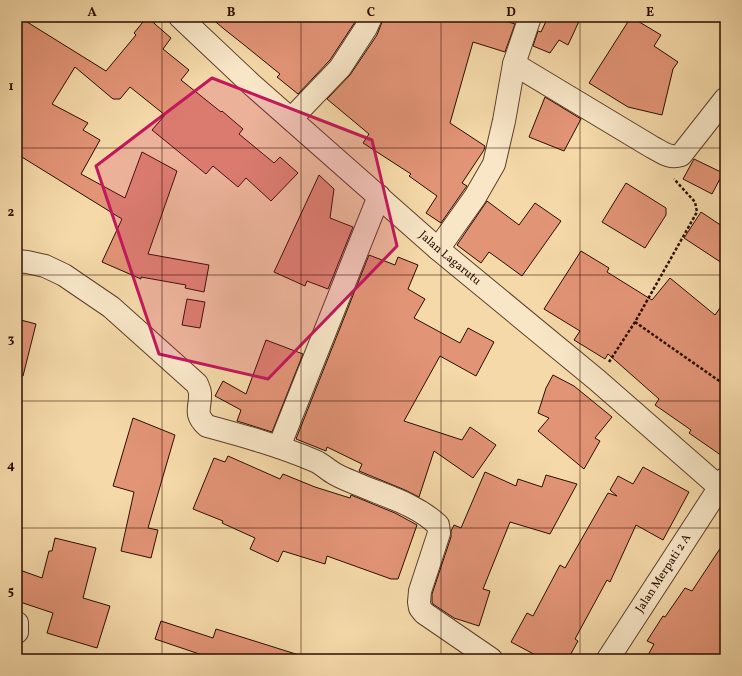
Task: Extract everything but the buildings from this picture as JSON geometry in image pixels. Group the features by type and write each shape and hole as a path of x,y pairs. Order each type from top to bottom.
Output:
{"street":[{"name":"Jalan Lagarutu","path":"180,17 251,84 438,249 723,486"},
{"path":"291,119 340,68 366,28 371,17"},
{"path":"438,249 475,197 494,164 504,121 514,64 530,17"},
{"path":"514,64 652,147 674,157 681,155 725,99"},
{"path":"279,447 379,196"},
{"path":"17,261 46,266 64,275 111,307 197,384 200,392 199,414 207,426 279,447 317,462 336,475 415,508 428,516 438,525 439,533 420,591 420,608 424,613 491,659"},
{"name":"Jalan Merpati 2 A","path":"608,659 723,486"},
{"path":"17,623 17,632"}],"path":[{"path":"597,380 635,322 697,212 695,202 673,178 681,155"},
{"path":"635,322 725,385"}],"highlighted area":[{"path":"212,78 372,140 397,246 268,379 159,354 96,166"}]}
